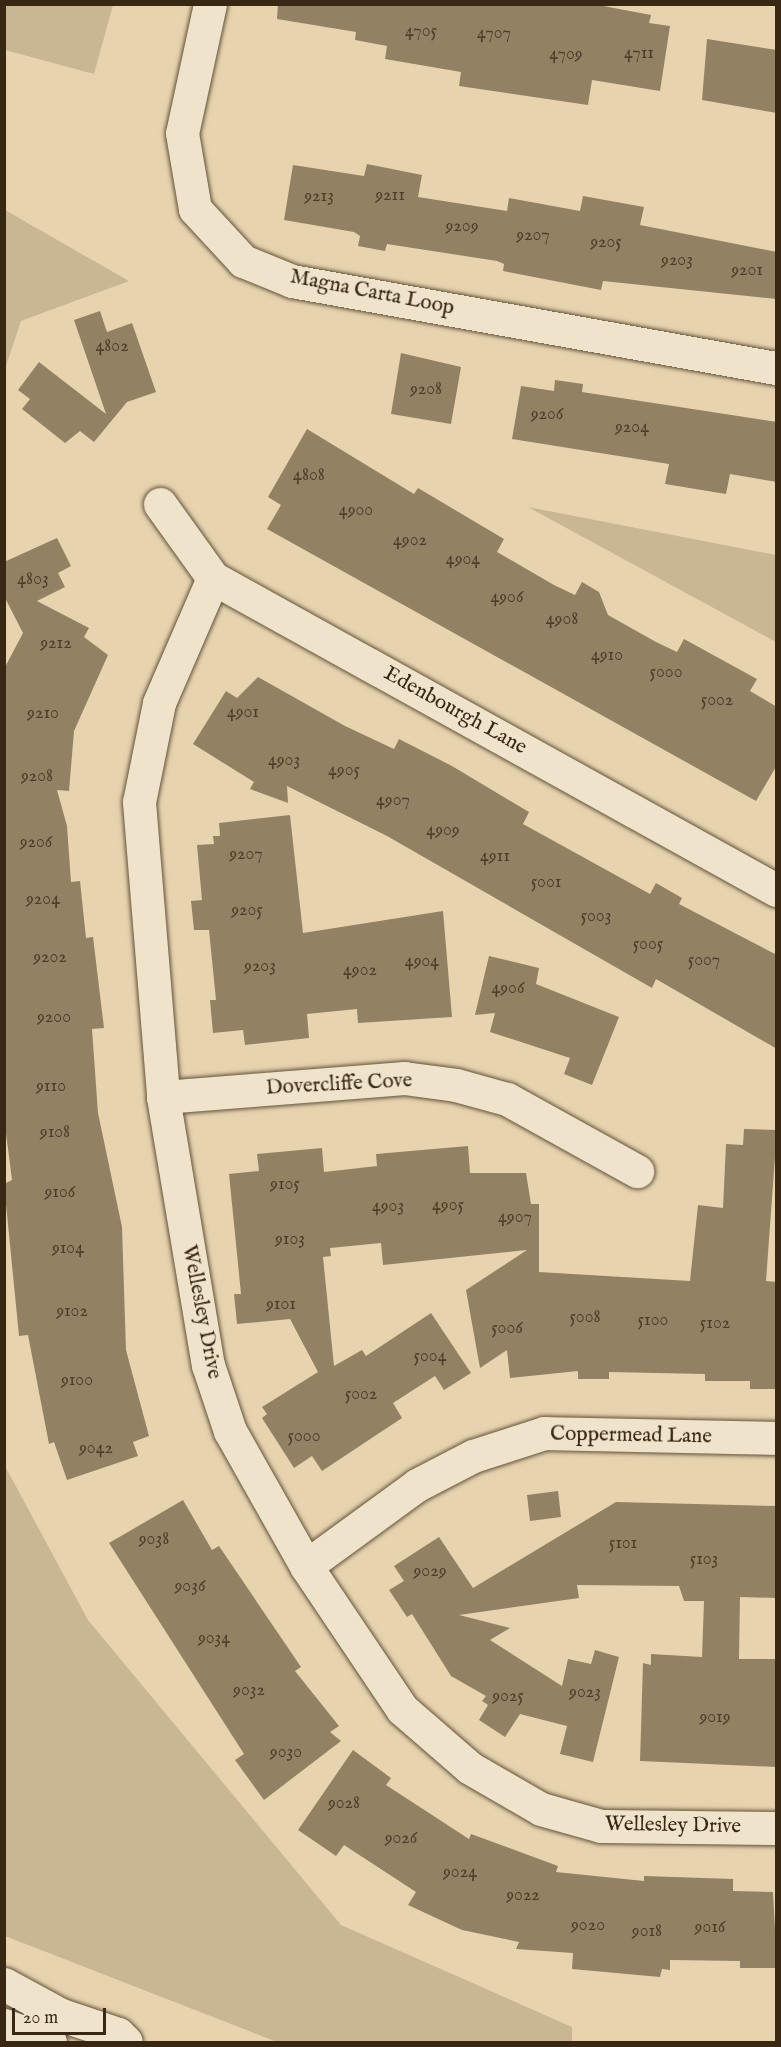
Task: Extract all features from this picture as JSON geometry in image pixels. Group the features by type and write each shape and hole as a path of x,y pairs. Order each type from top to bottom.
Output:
{"street":[{"name":"Magna Carta Loop","path":"210,4 182,133 195,209 243,261 292,281 777,368"},
{"name":"Edenbourgh Lane","path":"160,504 213,578 777,890"},
{"name":"Wellesley Drive","path":"213,578 159,703 139,802 164,1097 208,1365 230,1431 306,1566 402,1709 470,1768 541,1809 601,1826 777,1828"},
{"name":"Dovercliffe Cove","path":"164,1097 404,1078 456,1085 507,1099 637,1171"},
{"name":"Coppermead Lane","path":"306,1566 417,1485 473,1456 544,1433 777,1438"},
{"path":"4,1984 60,2015 118,2034 126,2043"},
{"path":"4,2025 50,2043"}],"shaded area":[{"path":"4,5 113,5 94,74 5,50"},
{"path":"5,210 129,281 21,321 5,369"},
{"path":"528,507 776,555 776,642"},
{"path":"5,1466 88,1620 341,1925 572,2027 572,2042 277,2042 5,1936"}],"building":[{"path":"278,4 593,4 651,15 649,23 670,26 660,91 592,80 588,105 459,86 461,72 385,59 387,46 355,40 356,32 277,19"},
{"path":"707,39 777,50 777,113 702,100"},
{"path":"367,164 422,175 418,197 507,211 509,198 580,211 583,196 644,207 640,225 777,252 777,299 603,281 601,290 503,271 504,264 497,261 387,244 385,251 358,246 360,236 354,232 284,220 293,165 364,176"},
{"path":"100,311 107,332 132,323 156,392 127,402 94,442 80,431 65,443 22,409 30,399 18,390 39,362 106,414 74,320"},
{"path":"401,353 461,367 451,424 391,414"},
{"path":"555,380 583,384 582,392 777,422 777,482 730,474 726,494 665,484 669,464 512,439 521,386 554,391"},
{"path":"307,429 414,494 418,488 504,539 497,552 554,585 575,595 582,582 599,592 608,615 656,642 677,652 684,639 757,679 750,691 777,707 777,765 756,801 267,529 281,505 268,497"},
{"path":"57,538 71,566 58,573 65,587 37,601 89,628 84,637 108,655 74,731 69,791 57,790 67,826 71,882 80,881 86,938 93,937 104,1028 92,1029 98,1113 122,1227 126,1350 149,1436 133,1442 138,1456 67,1480 54,1442 49,1444 28,1335 19,1336 4,1184 12,1180 4,1118 4,669 23,633 4,596 4,562"},
{"path":"258,677 345,726 394,749 399,739 452,766 529,812 523,824 650,894 656,883 682,898 679,904 777,955 777,1049 656,979 652,988 387,836 287,786 288,803 250,789 254,782 193,744 226,691 237,698"},
{"path":"290,815 303,933 443,911 452,1017 358,1023 357,1009 307,1014 309,1038 245,1045 243,1030 213,1033 210,1000 216,1000 209,930 194,930 191,901 202,900 197,845 214,844 213,836 220,836 219,823"},
{"path":"489,956 539,968 536,984 619,1017 592,1085 564,1074 570,1058 490,1032 495,1013 475,1015"},
{"path":"744,1129 777,1130 766,1281 777,1282 777,1389 750,1389 750,1381 705,1381 705,1374 609,1372 609,1379 578,1379 578,1371 510,1378 507,1350 480,1368 466,1290 527,1250 383,1265 381,1243 330,1248 331,1256 323,1257 334,1366 362,1350 366,1356 431,1313 471,1373 444,1390 435,1376 393,1403 402,1418 322,1471 312,1456 294,1468 262,1418 267,1414 262,1407 318,1372 290,1319 237,1324 234,1294 241,1294 229,1174 259,1171 257,1154 322,1148 324,1172 377,1166 376,1154 468,1146 470,1173 526,1173 531,1204 539,1204 539,1272 690,1281 698,1205 723,1208 726,1144 743,1145"},
{"path":"558,1491 561,1517 530,1521 527,1495"},
{"path":"183,1500 212,1550 219,1546 301,1667 295,1671 339,1726 330,1732 341,1741 264,1800 235,1760 244,1754 109,1543"},
{"path":"616,1502 777,1506 777,1598 740,1597 739,1659 777,1659 777,1767 640,1761 643,1663 651,1665 651,1654 702,1657 704,1601 684,1601 679,1586 577,1585 579,1598 459,1615 510,1628 490,1640 562,1686 568,1659 591,1664 595,1650 619,1657 593,1762 560,1754 567,1726 520,1714 505,1737 479,1720 488,1705 482,1701 486,1696 451,1676 412,1614 407,1617 389,1590 404,1581 394,1566 439,1537 473,1588"},
{"path":"353,1750 391,1778 386,1785 469,1839 471,1834 558,1866 556,1872 644,1881 644,1876 733,1879 733,1891 773,1892 777,1968 740,1968 740,1961 670,1960 670,1970 662,1969 660,1977 572,1969 573,1953 516,1949 519,1942 462,1930 408,1905 416,1892 344,1845 336,1856 298,1830"}]}
